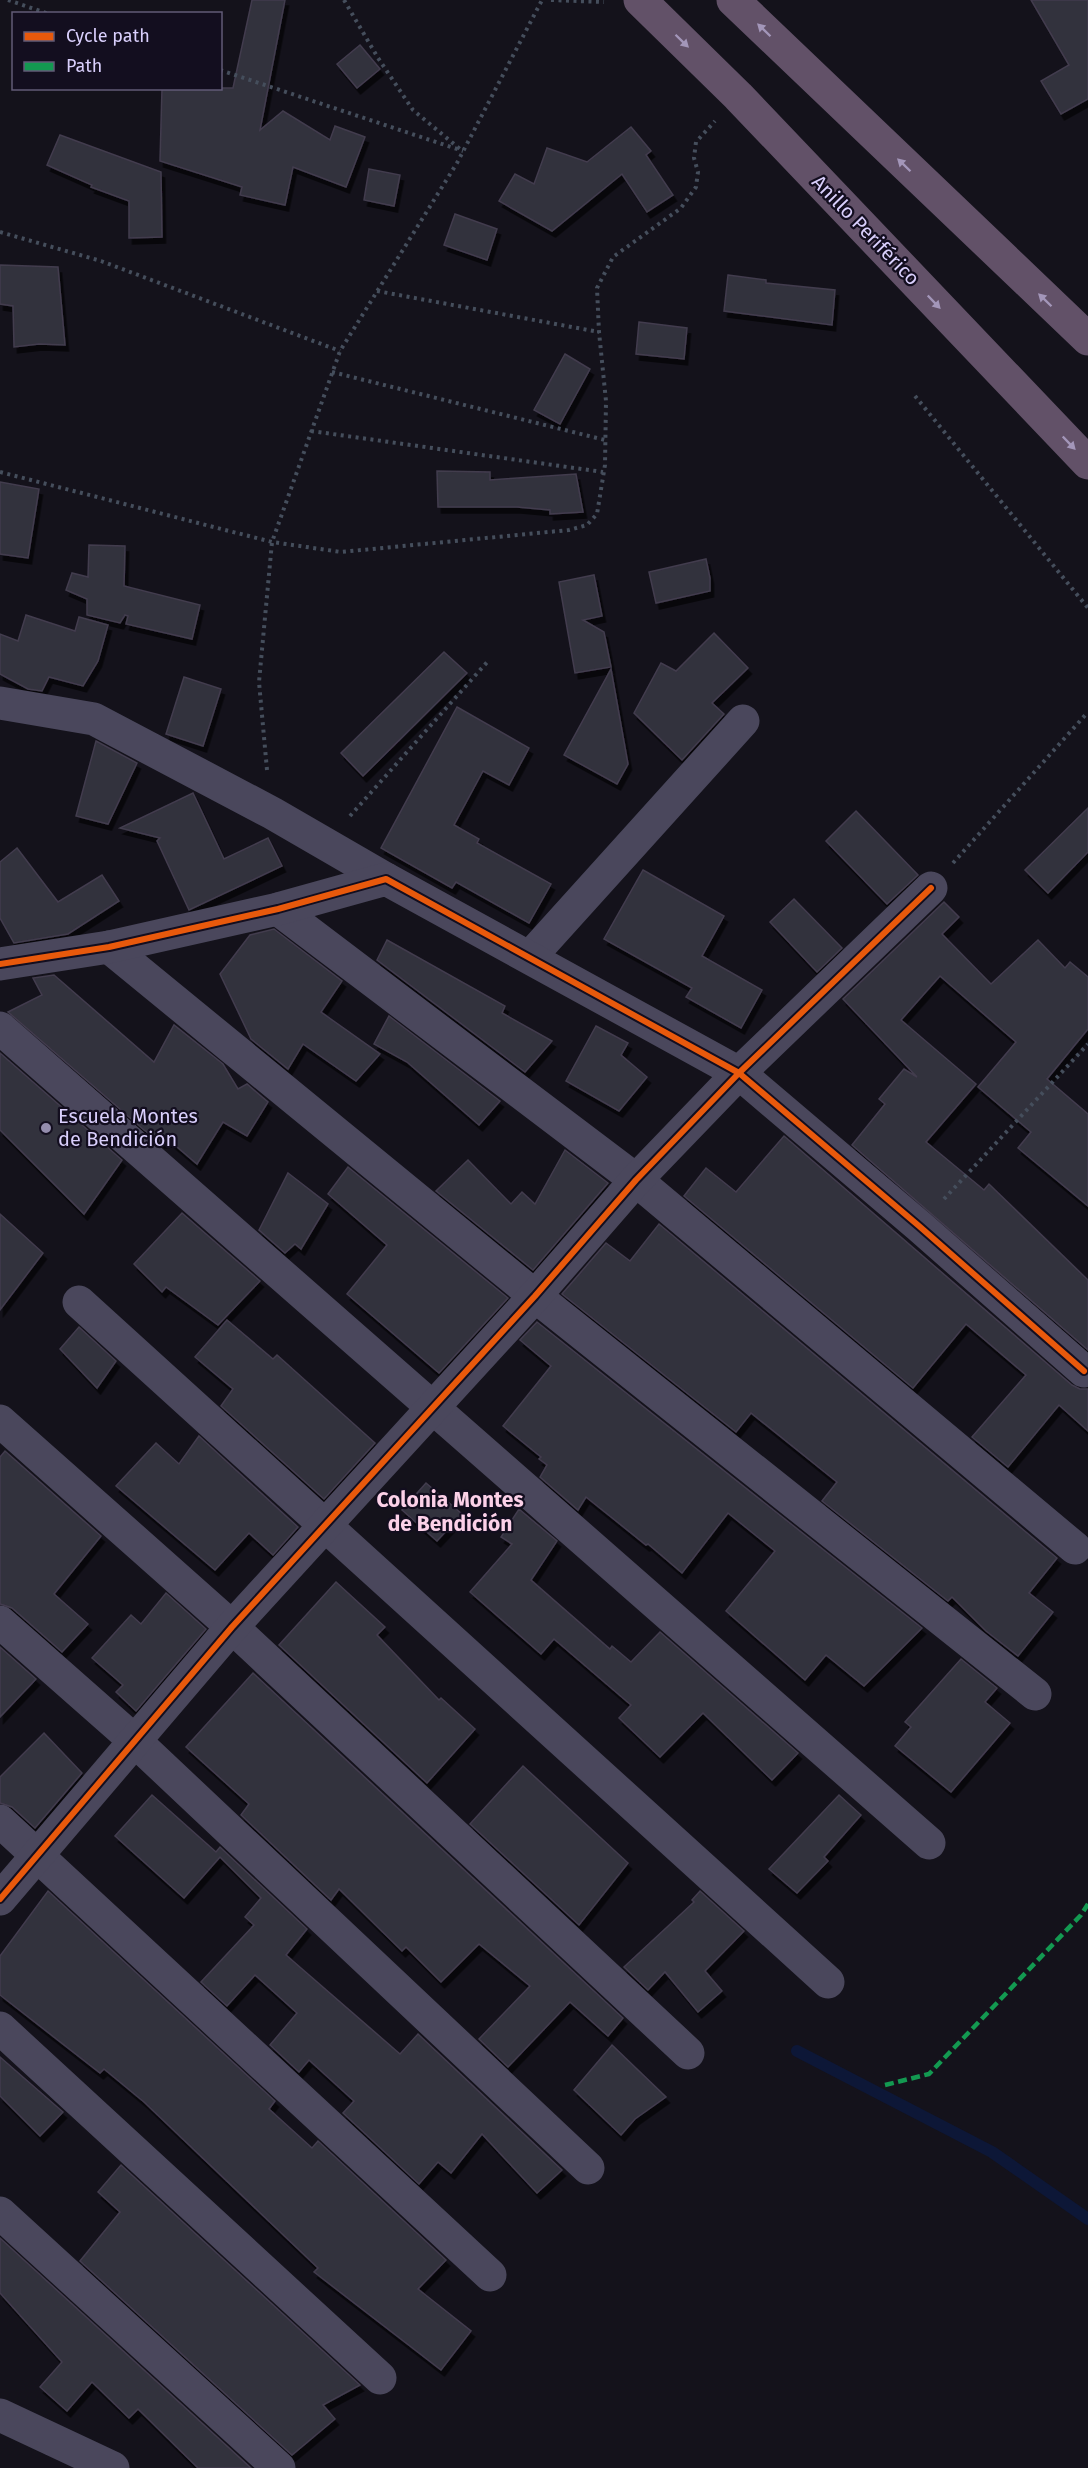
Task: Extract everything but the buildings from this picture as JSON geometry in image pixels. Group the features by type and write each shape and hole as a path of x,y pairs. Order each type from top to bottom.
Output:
{"highway":[{"path":"733,0 1088,339"},
{"name":"Anillo Periférico","path":"642,2 738,96 1088,463"}],"street":[{"path":"0,703 94,719 272,813 386,879 739,1073 920,1226 1084,1371"},
{"path":"530,957 743,721"},
{"path":"0,964 109,947 278,909 386,879"},
{"path":"0,1899 232,1627 535,1296 636,1180 739,1073 931,888"},
{"path":"278,909 636,1180 1075,1548"},
{"path":"109,947 535,1296 1035,1694"},
{"path":"0,1028 928,1843"},
{"path":"79,1302 828,1982"},
{"path":"0,1421 232,1627 688,2053"},
{"path":"0,1622 136,1742 588,2168"},
{"path":"0,1821 490,2275"},
{"path":"0,2028 380,2378"},
{"path":"0,2213 279,2468"},
{"path":"0,2415 113,2468"}],"path":[{"path":"8,0 43,12"},
{"path":"344,0 378,58 413,110 463,151"},
{"path":"272,813 259,682 272,542 340,351 463,151 542,0"},
{"path":"551,0 642,2"},
{"path":"222,71 463,151"},
{"path":"0,472 272,542 341,552 569,530 586,525 597,514 605,440 606,401 597,288 613,257 681,208 696,187 698,172 694,159 696,142 738,96"},
{"path":"0,232 101,261 340,351"},
{"path":"377,291 599,332"},
{"path":"332,372 605,440"},
{"path":"915,396 1088,608"},
{"path":"312,431 603,472"},
{"path":"326,844 489,660"},
{"path":"931,888 1088,712"},
{"path":"920,1226 1088,1044"}],"waterway":[{"path":"797,2051 992,2152 1088,2219"}],"marked path":[{"path":"885,2085 929,2074 1081,1915 1088,1904"}],"cycle path":[{"path":"0,964 109,947 278,909 386,879 739,1073 919,1226 1084,1371"},
{"path":"0,1899 232,1627 535,1296 636,1180 739,1073 931,888"}],"place":[{"name":"Escuela Montes de Bendición","path":"46,1128"}],"district":[{"name":"Colonia Montes de Bendición","path":"450,1512"}]}
